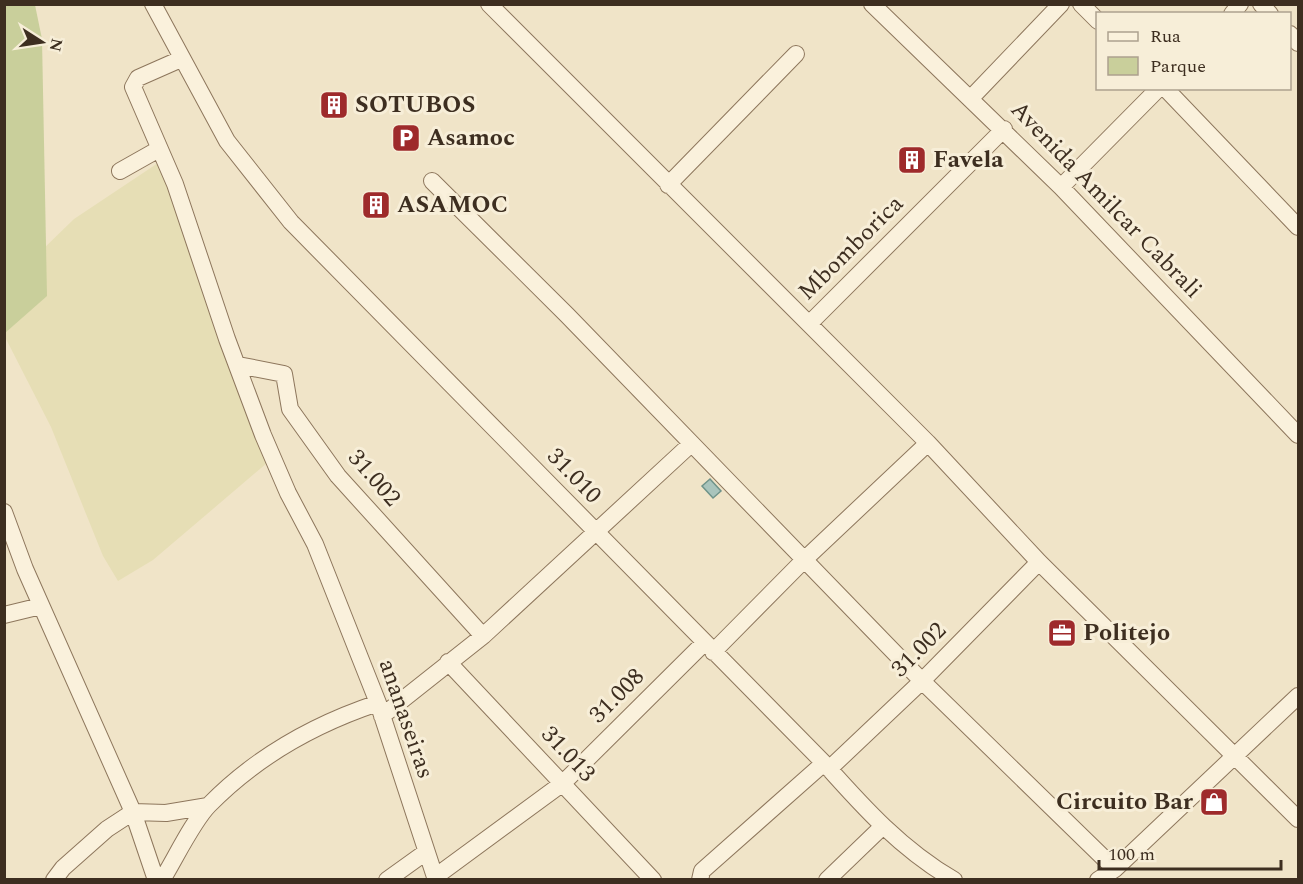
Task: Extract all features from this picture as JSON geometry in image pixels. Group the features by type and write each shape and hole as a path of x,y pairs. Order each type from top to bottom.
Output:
{"street":[{"name":"31.010","path":"153,4 227,141 291,222 827,766 882,827 936,869 954,879"},
{"path":"489,4 928,443 1040,562 1299,819"},
{"name":"Avenida Amilcar Cabrali","path":"872,4 1004,129 1299,435"},
{"path":"971,98 1061,4"},
{"path":"1081,4 1096,19"},
{"path":"668,185 796,54"},
{"name":"ananaseiras","path":"181,59 133,82 175,184 263,435 288,493 315,544 380,710 436,878"},
{"path":"1061,187 1157,90"},
{"path":"1167,90 1299,227"},
{"name":"Mbomborica","path":"809,324 1004,129"},
{"path":"120,171 159,149"},
{"path":"432,181 567,315 922,681 1114,869"},
{"name":"31.002","path":"238,365 284,374 290,409 338,476 483,636"},
{"name":"31.008","path":"436,878 563,783 928,443"},
{"path":"162,879 208,806 283,744 341,715 380,710 448,662 483,636 691,444"},
{"path":"4,512 41,606 67,659 133,812 156,879"},
{"name":"31.002","path":"700,879 702,871 827,766 922,681 1040,562"},
{"path":"4,615 41,606"},
{"name":"31.013","path":"448,662 653,879"},
{"path":"1098,879 1114,869 1299,696"},
{"path":"54,879 63,868 107,829 133,812 166,813 208,806"},
{"path":"827,879 882,827"},
{"path":"387,879 426,852"}],"shaded area":[{"path":"158,163 179,204 267,463 153,560 118,581 103,556 51,427 5,337 4,287 74,219"}],"green space":[{"path":"5,4 35,5 42,39 47,296 5,333"}],"water":[{"path":"710,479 721,491 713,498 702,486"}],"place":[{"name":"SOTUBOS","path":"334,105"},
{"name":"Asamoc","path":"406,138"},
{"name":"Favela","path":"912,160"},
{"name":"ASAMOC","path":"376,205"},
{"name":"Politejo","path":"1062,633"},
{"name":"Circuito Bar","path":"1214,802"}]}
